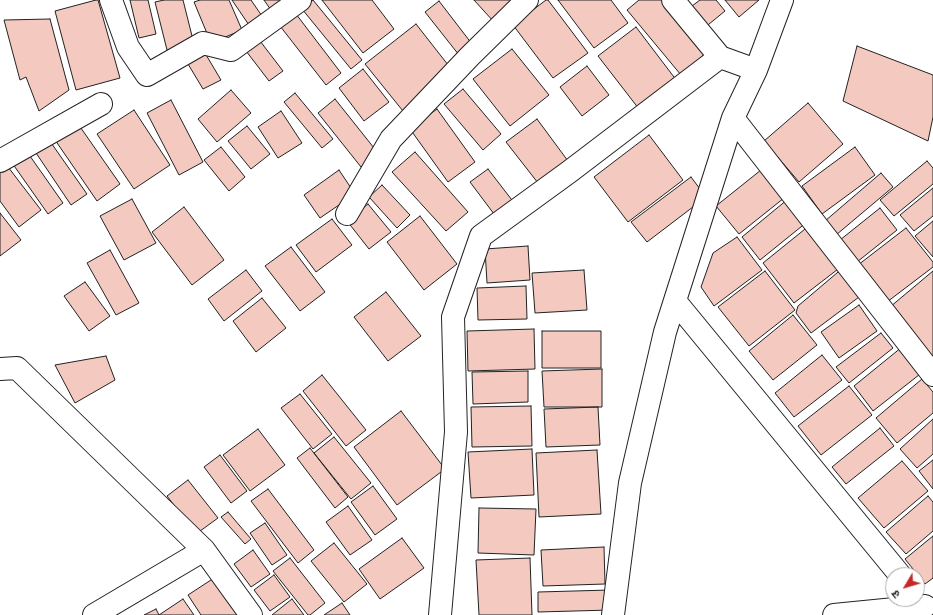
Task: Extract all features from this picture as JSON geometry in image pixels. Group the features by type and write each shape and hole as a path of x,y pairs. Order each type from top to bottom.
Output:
{"street":[{"path":"111,0 128,47 147,75 203,43 231,50 300,0"},
{"path":"348,214 391,139 470,56 527,0"},
{"path":"673,0 720,58 756,70"},
{"path":"613,615 630,483 665,332 733,118 756,70 782,0"},
{"path":"440,615 456,432 453,317 481,236 569,172 720,58"},
{"path":"0,161 101,104"},
{"path":"733,118 933,375"},
{"path":"675,301 893,567"},
{"path":"0,369 17,368 204,550 251,615"},
{"path":"94,615 204,550"},
{"path":"834,615 915,607"}],"building":[{"path":"98,0 120,78 76,90 55,11"},
{"path":"130,0 148,0 156,34 139,38"},
{"path":"164,0 183,0 194,44 167,50 155,2"},
{"path":"200,0 229,0 242,30 211,43 194,2"},
{"path":"232,0 251,0 264,19 251,28"},
{"path":"264,0 292,0 273,13"},
{"path":"313,0 362,60 351,69 302,9"},
{"path":"322,0 372,0 394,29 363,53"},
{"path":"474,0 517,0 494,22"},
{"path":"548,0 588,53 553,78 513,25"},
{"path":"558,0 611,0 628,23 594,48"},
{"path":"639,0 663,0 707,52 681,75 627,10"},
{"path":"700,0 716,0 725,11 703,29 688,9"},
{"path":"725,0 759,0 739,17"},
{"path":"439,1 472,44 459,55 425,12"},
{"path":"296,14 341,73 326,85 280,26"},
{"path":"50,19 69,90 39,111 26,77 20,80 4,20"},
{"path":"416,24 452,70 407,116 365,64"},
{"path":"636,27 677,81 639,109 598,56"},
{"path":"257,37 283,71 269,81 243,47"},
{"path":"857,46 933,75 933,117 928,141 843,101"},
{"path":"202,48 221,80 203,89 185,59"},
{"path":"512,49 549,95 510,126 473,79"},
{"path":"587,66 609,95 582,116 560,87"},
{"path":"363,69 389,102 364,121 339,88"},
{"path":"463,89 501,134 483,150 444,104"},
{"path":"231,90 251,113 217,142 198,119"},
{"path":"295,93 333,139 322,148 284,102"},
{"path":"335,99 378,153 361,167 318,113"},
{"path":"171,100 203,162 179,175 147,113"},
{"path":"808,103 843,144 799,182 764,141"},
{"path":"437,109 475,162 448,182 410,129"},
{"path":"134,110 170,165 134,189 97,134"},
{"path":"281,111 302,143 278,158 258,127"},
{"path":"537,119 568,161 538,183 506,142"},
{"path":"76,121 120,184 97,201 53,137"},
{"path":"247,126 270,154 251,169 228,141"},
{"path":"649,135 683,180 628,222 594,177"},
{"path":"47,137 87,194 71,205 32,147"},
{"path":"221,147 245,177 229,191 204,160"},
{"path":"855,147 875,175 822,214 802,186"},
{"path":"25,149 63,203 48,214 10,160"},
{"path":"415,152 468,212 446,231 392,172"},
{"path":"927,161 933,168 933,184 894,216 880,200"},
{"path":"5,163 41,210 19,227 0,201 0,167"},
{"path":"766,166 789,194 739,234 716,206"},
{"path":"488,169 515,204 497,218 470,182"},
{"path":"339,170 355,194 320,218 304,195"},
{"path":"881,173 893,187 836,235 825,221"},
{"path":"691,177 706,197 647,242 631,222"},
{"path":"382,185 410,215 397,228 369,197"},
{"path":"933,188 933,216 914,231 900,215"},
{"path":"132,199 156,243 124,260 100,216"},
{"path":"788,199 807,222 760,260 742,237"},
{"path":"368,204 391,232 369,249 347,221"},
{"path":"184,207 224,260 192,285 152,232"},
{"path":"880,208 897,230 857,262 840,240"},
{"path":"0,213 21,240 0,256"},
{"path":"420,216 457,264 424,290 387,242"},
{"path":"332,219 352,245 316,272 296,245"},
{"path":"933,221 933,257 915,236"},
{"path":"810,225 842,266 794,303 763,263"},
{"path":"906,228 933,262 933,267 887,302 858,265"},
{"path":"737,237 762,270 714,306 701,287 713,253"},
{"path":"528,246 530,280 487,283 485,249"},
{"path":"291,247 325,292 300,311 265,266"},
{"path":"110,250 139,303 116,315 87,263"},
{"path":"844,267 863,294 811,333 796,313 798,306"},
{"path":"246,270 262,291 224,321 208,299"},
{"path":"584,270 587,310 535,313 532,273"},
{"path":"765,271 795,310 749,346 718,307"},
{"path":"933,271 933,362 890,307"},
{"path":"85,282 110,316 89,331 64,296"},
{"path":"526,286 527,319 478,320 477,288"},
{"path":"386,292 421,336 388,361 354,317"},
{"path":"262,298 286,328 256,352 233,321"},
{"path":"859,305 877,331 839,358 821,332"},
{"path":"793,315 817,345 773,380 749,351"},
{"path":"534,329 535,369 468,371 467,331"},
{"path":"542,331 601,331 601,368 542,368"},
{"path":"881,333 893,348 849,383 836,367"},
{"path":"902,347 924,371 873,411 854,386"},
{"path":"822,355 842,380 794,417 775,393"},
{"path":"106,356 115,380 75,403 55,365"},
{"path":"602,369 602,407 544,407 542,371"},
{"path":"528,371 528,402 473,404 472,372"},
{"path":"322,375 366,430 346,446 303,391"},
{"path":"922,379 933,392 933,413 897,443 876,418"},
{"path":"849,386 872,415 821,455 798,426"},
{"path":"300,394 332,434 313,449 281,408"},
{"path":"531,406 532,446 472,447 471,407"},
{"path":"598,407 600,445 546,447 544,409"},
{"path":"401,411 445,469 397,505 354,447"},
{"path":"933,419 933,454 917,468 900,449"},
{"path":"880,428 894,446 846,484 832,467"},
{"path":"258,429 285,465 250,491 223,455"},
{"path":"334,437 371,483 351,499 314,453"},
{"path":"310,448 348,497 335,508 297,458"},
{"path":"532,449 534,495 471,498 468,452"},
{"path":"597,450 601,514 539,517 536,453"},
{"path":"220,455 247,491 231,503 204,467"},
{"path":"933,460 933,489 919,471"},
{"path":"902,461 928,491 884,528 858,498"},
{"path":"188,480 218,518 196,534 167,496"},
{"path":"373,486 397,519 375,535 351,502"},
{"path":"268,489 314,550 298,563 251,501"},
{"path":"928,496 933,502 933,531 906,554 886,532"},
{"path":"348,506 372,540 350,555 326,522"},
{"path":"479,508 536,509 534,555 478,553"},
{"path":"228,512 251,539 245,544 221,517"},
{"path":"265,523 287,555 272,565 250,533"},
{"path":"933,536 933,578 925,584 925,567 911,567 905,559"},
{"path":"402,538 424,568 380,599 359,569"},
{"path":"334,543 367,584 344,602 311,561"},
{"path":"604,547 605,584 543,586 541,550"},
{"path":"253,550 270,574 251,587 234,564"},
{"path":"290,558 325,603 310,615 308,615 273,571"},
{"path":"530,558 532,615 479,615 476,560"},
{"path":"274,575 290,597 270,611 254,590"},
{"path":"214,578 238,615 201,615 188,595"},
{"path":"610,590 611,610 538,612 538,592"},
{"path":"183,599 194,615 159,615"},
{"path":"292,599 304,615 272,615"},
{"path":"342,603 350,615 324,615"},
{"path":"156,609 159,615 144,615"}]}
